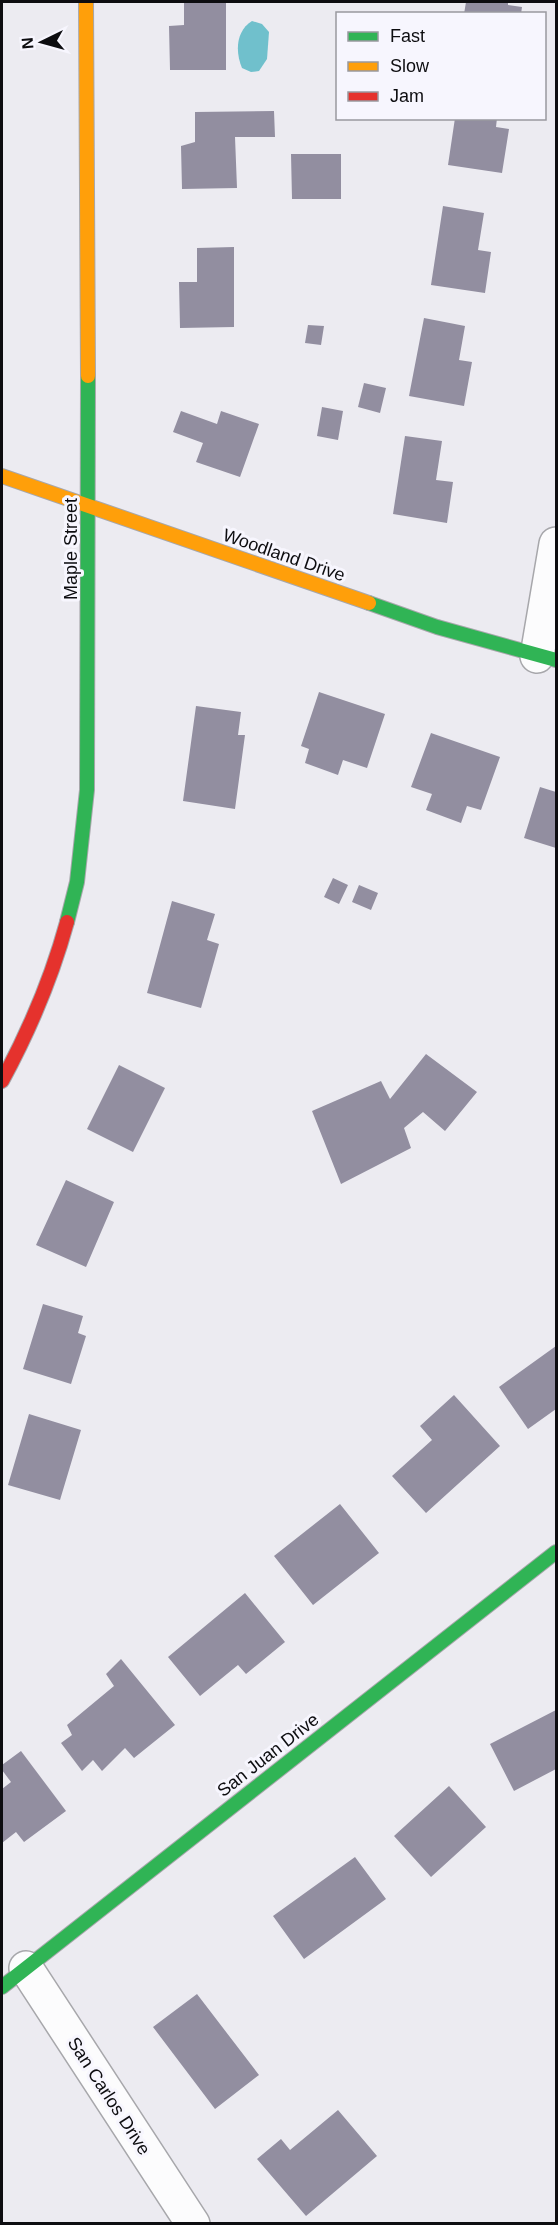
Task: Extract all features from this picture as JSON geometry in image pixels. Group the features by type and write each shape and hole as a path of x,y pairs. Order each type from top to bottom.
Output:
{"street":[{"name":"Maple Street","path":"2,1081 19,1050 44,991 62,940 77,882 87,790 89,507 86,2"},
{"name":"Woodland Drive","path":"2,476 437,627 547,658"},
{"path":"547,658 556,544"},
{"name":"San Juan Drive","path":"14,1977 556,1552"},
{"name":"San Carlos Drive","path":"14,1977 193,2223"}],"water":[{"path":"252,21 262,24 269,32 267,59 259,71 251,72 242,68 238,55 238,42 243,30"}],"building":[{"path":"184,2 226,2 226,70 170,70 169,26 184,25"},
{"path":"466,2 508,2 508,5 522,7 521,12 464,12"},
{"path":"274,111 275,137 235,137 237,188 182,189 181,146 195,142 195,112"},
{"path":"455,120 497,120 496,127 509,129 502,173 448,165"},
{"path":"291,154 341,154 341,199 292,199"},
{"path":"443,206 484,213 478,250 491,252 485,293 431,285"},
{"path":"234,247 234,327 180,328 179,282 197,282 197,248"},
{"path":"424,318 465,326 459,360 472,362 464,406 409,396"},
{"path":"308,325 324,326 321,345 305,343"},
{"path":"364,383 386,388 380,413 358,407"},
{"path":"322,407 343,411 338,440 317,436"},
{"path":"181,411 217,424 221,411 259,424 240,477 196,462 203,443 173,432"},
{"path":"405,436 442,441 436,480 453,482 447,523 393,514"},
{"path":"319,692 385,714 367,768 343,760 338,775 305,763 309,749 301,746"},
{"path":"196,706 241,712 238,735 245,735 235,809 183,801"},
{"path":"431,733 500,757 481,810 467,806 461,823 426,810 432,794 411,787"},
{"path":"540,787 556,792 556,848 524,838"},
{"path":"333,878 348,885 339,904 324,897"},
{"path":"359,885 378,893 371,910 352,902"},
{"path":"172,901 215,914 207,940 219,944 201,1008 147,993"},
{"path":"426,1054 477,1092 445,1131 423,1112 404,1128 411,1148 341,1184 312,1111 381,1081 390,1099"},
{"path":"119,1065 165,1088 133,1152 87,1129"},
{"path":"66,1180 114,1202 86,1267 36,1245"},
{"path":"43,1304 83,1316 78,1333 86,1336 71,1384 23,1369"},
{"path":"556,1346 556,1409 528,1429 499,1387"},
{"path":"454,1395 500,1446 426,1513 392,1476 432,1440 420,1426"},
{"path":"29,1414 81,1430 60,1500 8,1485"},
{"path":"340,1504 379,1553 313,1605 274,1556"},
{"path":"245,1593 285,1642 246,1674 238,1665 200,1696 168,1657"},
{"path":"121,1659 175,1725 134,1758 125,1748 102,1771 93,1760 82,1771 61,1743 72,1735 67,1725 114,1686 106,1674"},
{"path":"556,1710 556,1769 514,1791 490,1744"},
{"path":"21,1751 66,1811 24,1842 16,1832 2,1843 2,1789 11,1782 2,1770 2,1765"},
{"path":"449,1786 486,1827 431,1877 394,1836"},
{"path":"355,1857 386,1899 304,1959 273,1916"},
{"path":"197,1994 259,2075 215,2109 153,2027"},
{"path":"338,2110 377,2156 306,2216 257,2159 281,2139 290,2150"}],"traffic: fast":[{"path":"67,922 77,882 87,790 88,376"},
{"path":"369,603 437,627 556,660"},
{"path":"2,1987 556,1552"}],"traffic: slow":[{"path":"86,2 88,376"},
{"path":"2,476 369,603"}],"traffic: jam":[{"path":"2,1081 39,1003 67,922"}]}
